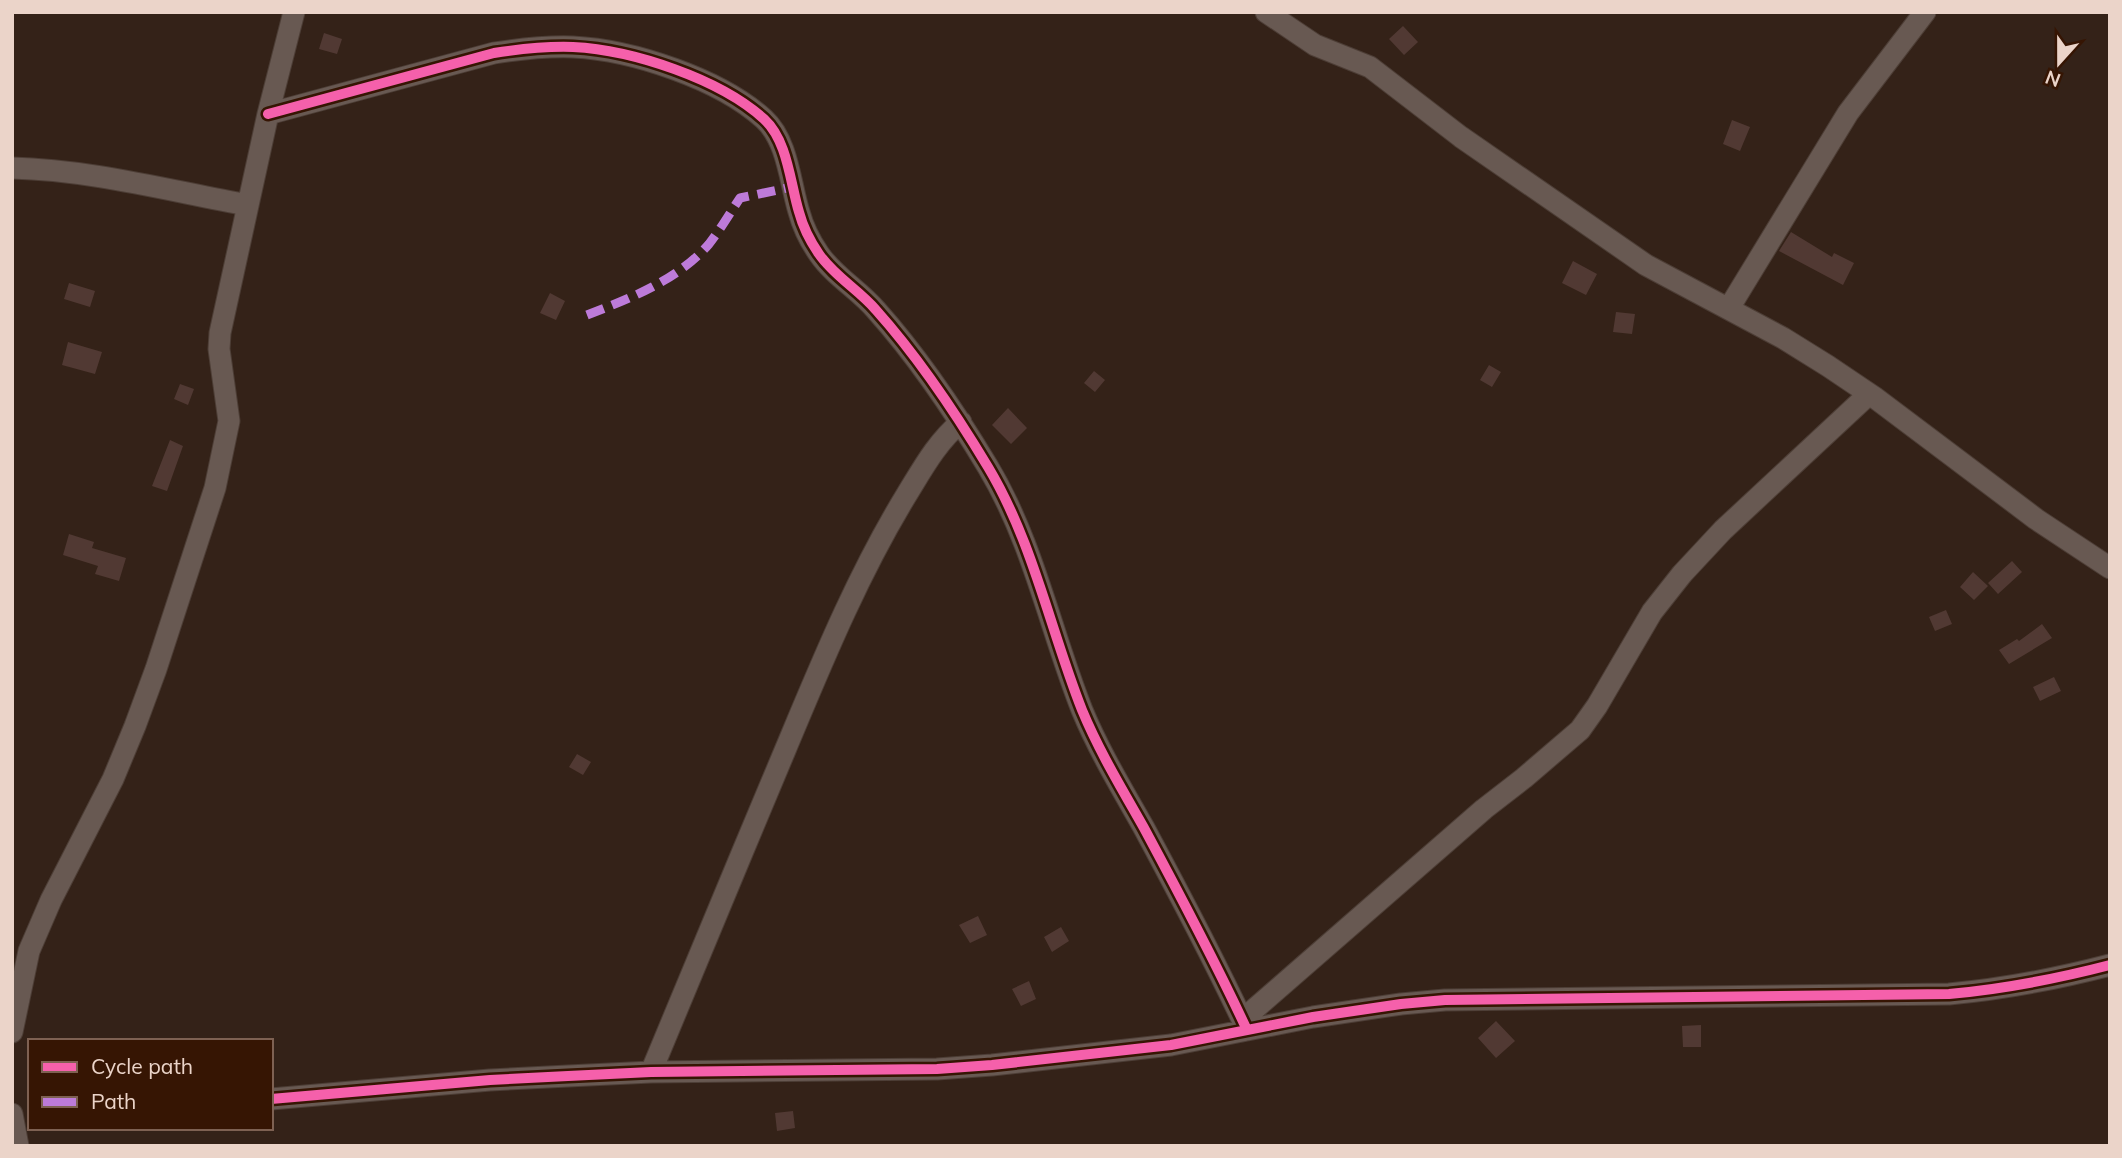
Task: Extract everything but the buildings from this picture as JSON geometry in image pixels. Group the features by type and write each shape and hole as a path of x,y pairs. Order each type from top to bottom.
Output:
{"street":[{"path":"12,1032 29,951 51,900 113,779 135,726 215,488 229,421 219,349 220,333 268,114 295,12"},
{"path":"1266,12 1315,44 1370,67 1461,137 1625,251 1689,289 1783,338 1869,394 2036,519 2110,568"},
{"path":"1728,308 1848,113 1925,12"},
{"path":"268,114 494,53 529,47 575,47 634,57 715,88 752,109 768,123 779,141 799,215 821,256 888,323 961,422 1009,506 1037,576 1078,699 1099,747 1209,949 1244,1025"},
{"path":"12,168 81,173 248,205"},
{"path":"1244,1025 1484,809 1580,730 1652,612 1682,574 1723,530 1869,394"},
{"path":"651,1072 726,889 864,571 929,457 946,435 961,422"},
{"path":"273,1099 490,1080 651,1072 881,1070 992,1065 1147,1049 1244,1025 1445,1000 1949,994 2004,989 2110,965"},
{"path":"12,1112 18,1146"}],"marked path":[{"path":"587,315 637,295 683,268 709,244 740,198 792,187"}],"cycle path":[{"path":"268,114 494,53 573,47 622,54 674,69 724,91 764,119 772,128 783,150 801,218 816,249 825,262 869,303 907,347 963,426 1004,496 1029,555 1082,710 1111,770 1184,903 1247,1030"},
{"path":"273,1099 490,1080 651,1072 937,1069 992,1065 1171,1045 1313,1017 1445,1000 1949,994 2030,983 2110,965"}]}
